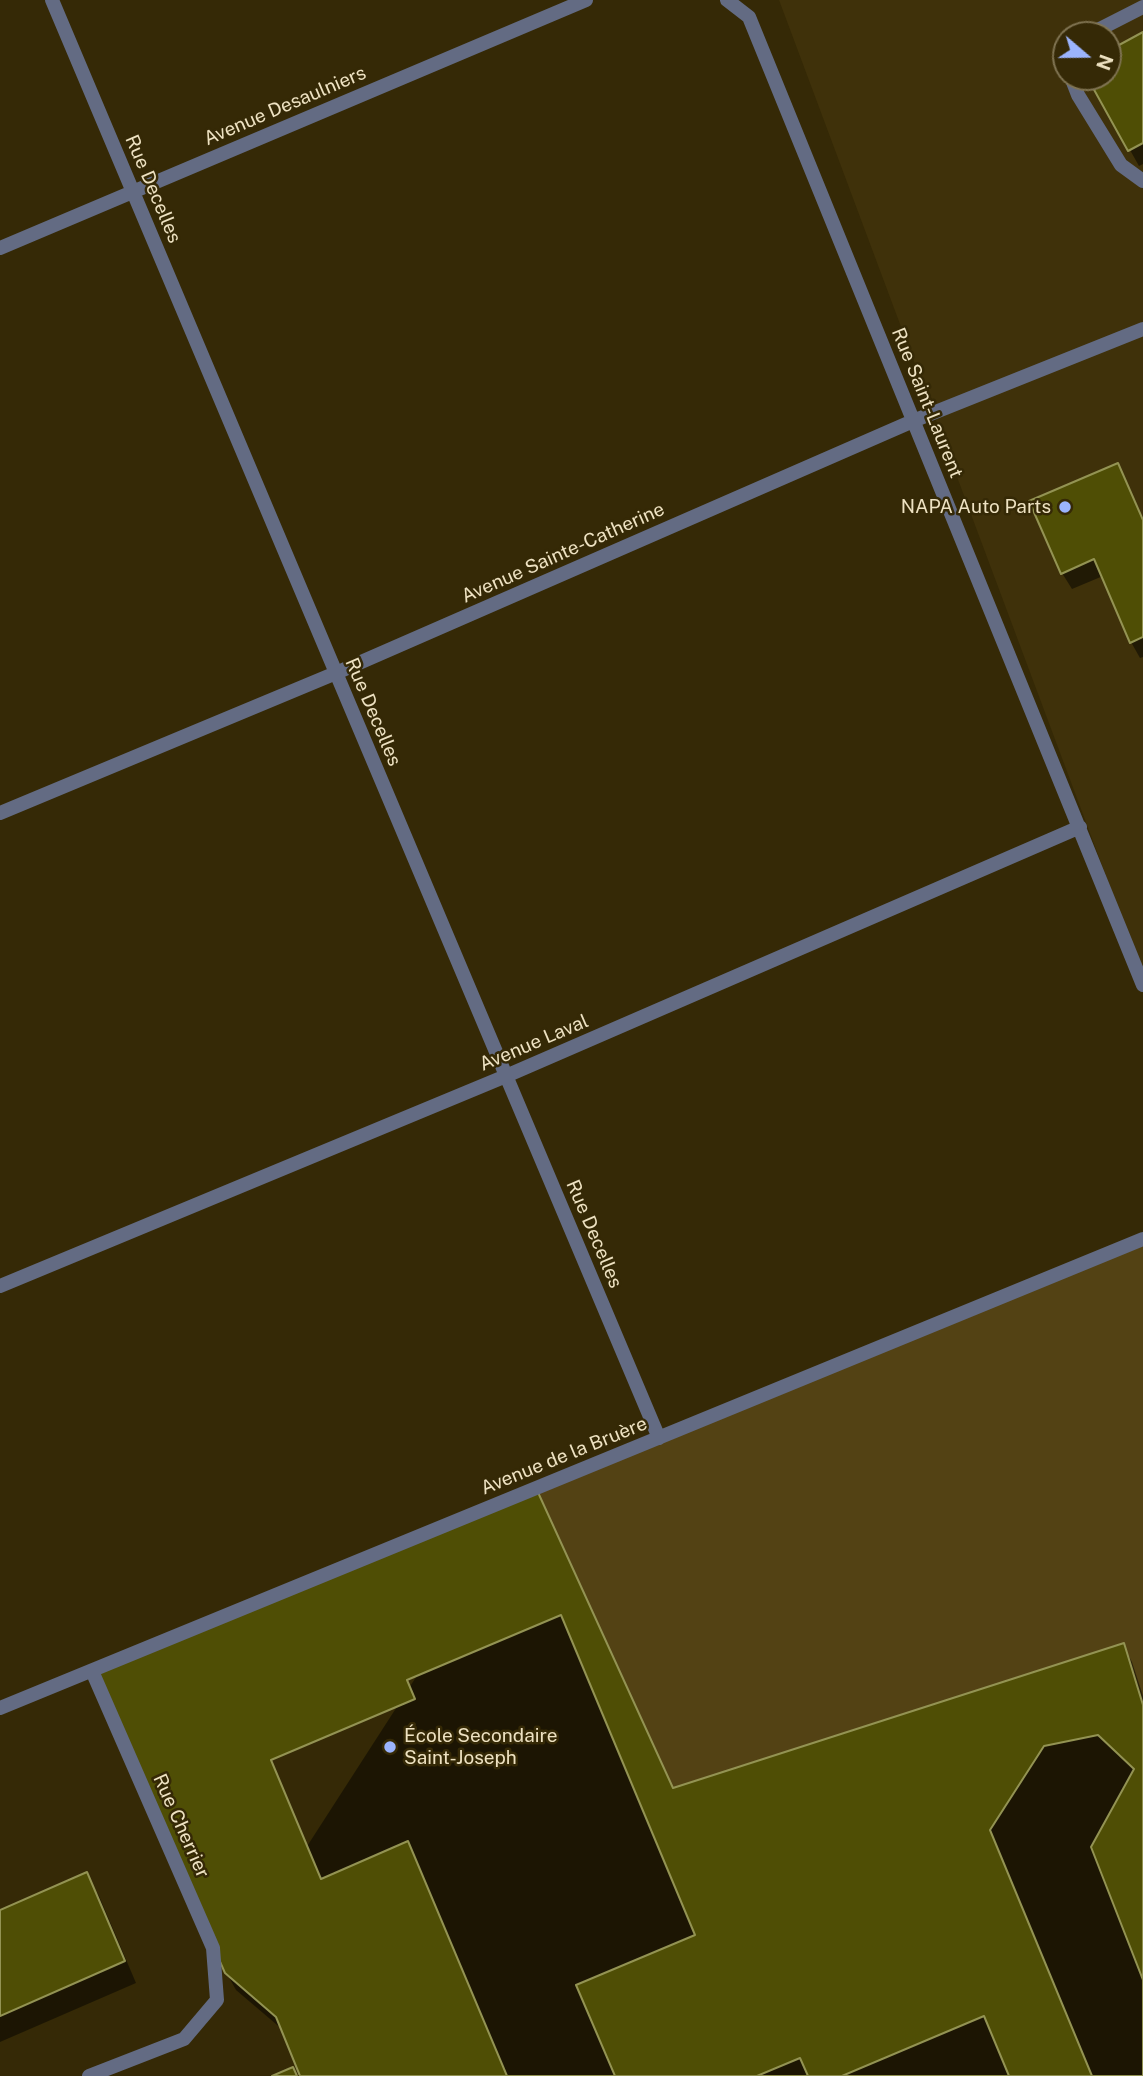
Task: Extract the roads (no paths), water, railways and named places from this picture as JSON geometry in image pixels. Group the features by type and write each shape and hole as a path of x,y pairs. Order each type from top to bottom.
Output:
{"street":[{"name":"Rue Decelles","path":"52,0 659,1438"},
{"name":"Avenue Desaulniers","path":"0,248 586,0"},
{"name":"Rue Saint-Laurent","path":"727,0 749,17 1143,985"},
{"path":"1116,21 1143,7"},
{"path":"1076,91 1122,165 1143,181"},
{"name":"Avenue Sainte-Catherine","path":"0,813 336,673 913,421 1143,329"},
{"name":"Avenue Laval","path":"0,1286 506,1076 1080,828"},
{"name":"Avenue de la Bruère","path":"0,1708 1143,1239"},
{"name":"Rue Cherrier","path":"89,2076 184,2039 217,2000 213,1948 92,1671"}],"place":[{"name":"NAPA Auto Parts","path":"1065,507"},
{"name":"École Secondaire Saint-Joseph","path":"390,1747"}]}
